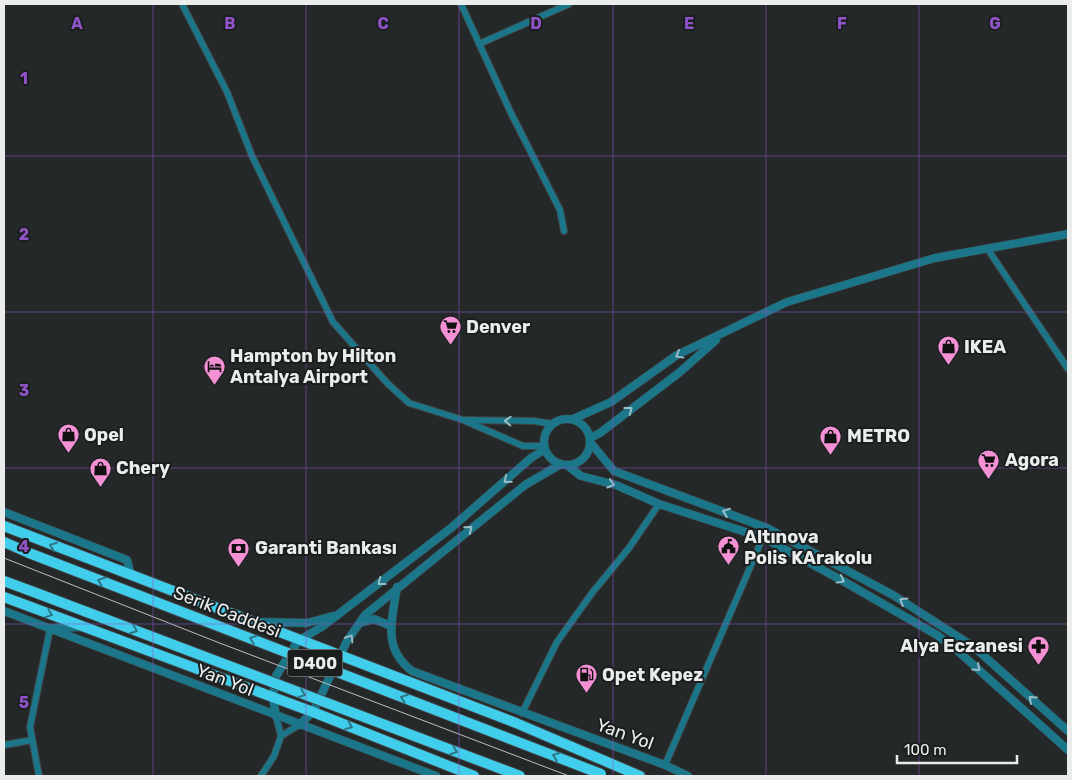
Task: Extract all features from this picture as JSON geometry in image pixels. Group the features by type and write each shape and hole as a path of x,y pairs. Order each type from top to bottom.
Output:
{"highway":[{"path":"4,526 248,622 489,713 640,776"},
{"name":"Serik Caddesi","path":"4,542 604,775"},
{"name":"D400","path":"4,581 520,776"},
{"path":"4,597 313,712 474,776"}],"street":[{"path":"182,4 227,92 252,156 333,322 388,384 409,403 463,420 523,446 545,448"},
{"path":"461,4 510,111 560,210 564,231"},
{"path":"479,44 569,4"},
{"path":"1068,234 935,258 787,302 677,355 611,402 572,419 562,419 553,424 545,434 545,448 551,459 581,476 616,485 659,504 764,538 937,635 959,652 1068,750"},
{"path":"987,248 1068,369"},
{"path":"281,736 313,712 347,641 365,615 397,587 525,485 564,465 580,461 586,456 590,440 680,372 723,334"},
{"path":"572,419 587,430 590,440 614,471 767,528 894,595 974,647 1068,731"},
{"path":"463,420 534,421 553,424"},
{"path":"261,776 274,756 281,736 273,698 276,676 298,641 338,615 450,528 545,448"},
{"path":"489,713 522,713 557,642 592,593 629,548 659,504"},
{"path":"4,512 127,560 131,576"},
{"path":"665,765 767,528"},
{"name":"Yan Yol","path":"397,587 391,626 393,650 400,662 412,671 665,765 688,776"},
{"name":"Yan Yol","path":"4,611 436,776"},
{"path":"248,622 308,623 338,615"},
{"path":"360,623 374,619 391,626"},
{"path":"39,776 30,727 50,628 84,627"},
{"path":"4,745 32,740"}],"tram line":[{"path":"4,558 217,642 569,776"}],"place":[{"name":"Denver","path":"450,346"},
{"name":"IKEA","path":"948,366"},
{"name":"Hampton by Hilton Antalya Airport","path":"214,385"},
{"name":"Opel","path":"68,454"},
{"name":"METRO","path":"831,455"},
{"name":"Agora","path":"989,479"},
{"name":"Chery","path":"100,487"},
{"name":"Altınova Polis KArakolu","path":"728,566"},
{"name":"Garanti Bankası","path":"239,567"},
{"name":"Alya Eczanesi","path":"1039,665"},
{"name":"Opet Kepez","path":"586,694"}]}
